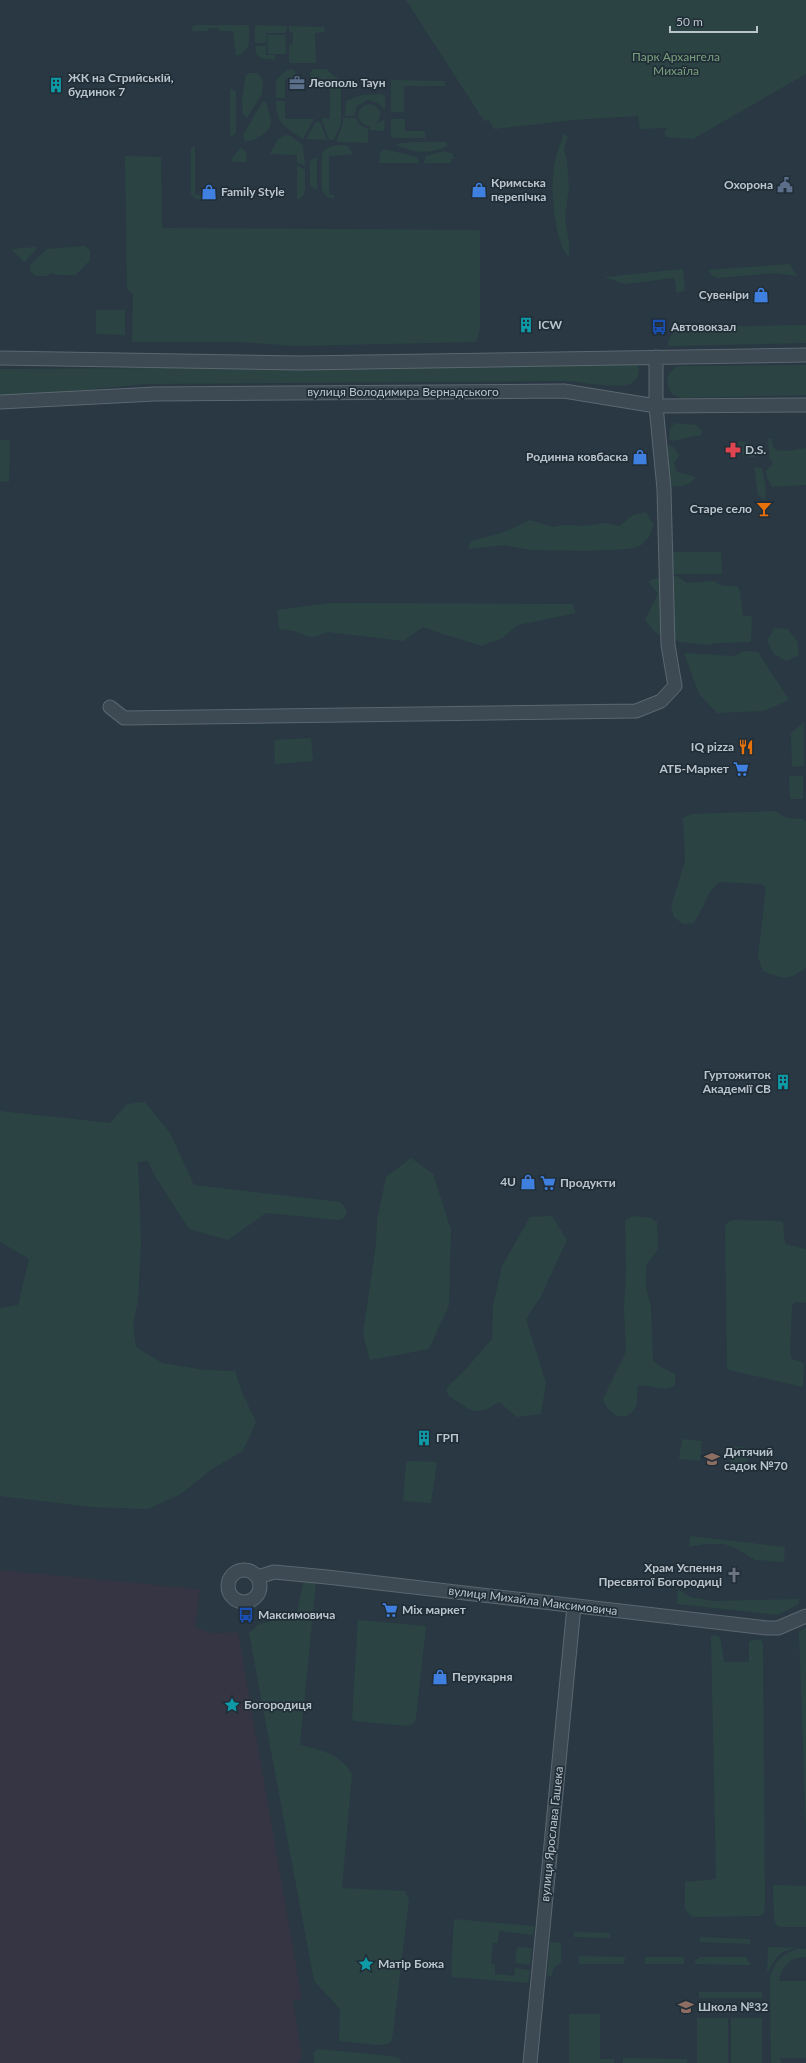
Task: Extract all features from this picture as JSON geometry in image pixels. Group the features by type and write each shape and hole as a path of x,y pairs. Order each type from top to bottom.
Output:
{"street":[{"path":"0,358 301,363 806,355"},
{"path":"110,707 124,718 315,716 636,711 661,701 675,686 668,645 664,489 656,406 656,357"},
{"name":"вулиця Володимира Вернадського","path":"0,402 155,394 564,391 656,406 806,405"},
{"name":"вулиця Михайла Максимовича","path":"258,1577 274,1572 328,1577 767,1628 778,1628 806,1616"},
{"name":"вулиця Ярослава Гашека","path":"530,2063 574,1606"}],"shaded area":[{"path":"0,1570 200,1589 195,1628 213,1633 238,1632 302,1999 293,2000 302,2057 298,2063 0,2063"}],"green space":[{"name":"Парк Архангела Михаїла","path":"406,0 806,0 806,74 693,139 666,137 664,131 669,128 640,129 638,116 574,120 494,129 489,120 484,121"},
{"path":"249,25 249,40 247,48 241,54 236,56 233,31 219,31 218,28 209,28 208,31 191,31 193,26"},
{"path":"255,25 287,26 286,33 266,33 266,43 255,43"},
{"path":"289,26 324,27 325,32 315,33 316,63 289,63 289,45 293,44 293,33 289,32"},
{"path":"267,35 285,35 286,54 268,54"},
{"path":"255,46 266,46 266,55 275,55 275,60 260,58 256,53"},
{"path":"288,69 294,70 296,75 293,76 293,79 285,79 285,98 276,98 276,80"},
{"path":"313,69 326,69 341,81 341,123 334,140 329,140 322,120 323,118 330,119 330,79 311,79 310,73"},
{"path":"249,73 258,73 263,80 262,94 247,118 243,114 242,98 246,75"},
{"path":"391,80 445,81 445,86 404,86 404,112 391,112"},
{"path":"230,88 236,92 236,132 234,135 230,136"},
{"path":"381,94 385,96 385,110 378,103 368,100 357,106 354,116 345,116 346,101 362,95"},
{"path":"263,101 266,102 270,114 270,127 268,131 257,138 250,141 245,141 243,135"},
{"path":"276,101 285,101 285,119 314,119 303,139 287,128 280,120 276,108"},
{"path":"370,104 377,107 380,112 380,118 376,124 385,119 384,131 370,130 370,127 372,126 363,123 360,120 359,112 361,108"},
{"path":"343,118 356,118 360,125 368,129 368,143 336,142 343,124"},
{"path":"391,119 405,119 405,131 425,131 425,138 393,138 391,135"},
{"path":"316,122 320,122 327,140 306,139"},
{"path":"564,133 568,137 564,149 567,161 569,187 565,218 569,244 569,257 564,251 560,241 553,206 554,164"},
{"path":"285,135 291,136 303,145 305,166 297,162 297,155 270,154 278,139"},
{"path":"413,142 445,142 448,146 428,152 422,152 409,150 395,144"},
{"path":"338,145 348,146 353,154 329,156 329,195 334,195 334,198 332,198 325,195 322,190 322,158 325,150"},
{"path":"195,146 195,195 207,195 206,199 195,199 191,194 191,148"},
{"path":"240,148 246,151 247,162 233,162 232,159"},
{"path":"384,149 417,157 419,163 379,163 380,153"},
{"path":"444,151 453,154 454,159 451,159 451,163 424,163 426,156"},
{"path":"125,156 161,157 162,228 480,230 480,329 476,342 295,346 239,342 132,342 133,294 127,289"},
{"path":"317,157 317,190 310,186 310,161"},
{"path":"297,165 305,170 305,193 300,199 297,199"},
{"path":"85,246 90,251 90,260 76,275 59,275 51,273 47,276 36,276 30,271 30,265 47,249"},
{"path":"35,247 37,249 24,262 11,249"},
{"path":"790,264 797,276 776,273 718,278 712,276 708,270"},
{"path":"683,269 685,291 676,293 674,278 625,284 604,277"},
{"path":"96,310 125,310 125,335 96,334"},
{"path":"806,325 806,343 668,346 668,342 674,333 687,327"},
{"path":"637,365 639,370 638,376 635,380 627,385 619,386 569,381 144,384 17,397 0,397 0,369"},
{"path":"806,365 806,395 681,398 672,394 669,390 667,382 671,372 678,366"},
{"path":"675,423 696,425 702,431 701,435 672,441 669,439 670,428"},
{"path":"769,438 772,439 772,445 776,450 786,451 806,448 806,485 772,487 766,471 773,463 769,459"},
{"path":"0,440 10,440 9,482 0,481"},
{"path":"737,441 751,445 757,452 756,457 749,457 742,454"},
{"path":"669,445 674,448 679,455 674,464 677,472 696,477 684,486 668,485 662,449"},
{"path":"754,467 762,468 766,489 765,500 758,495"},
{"path":"646,512 654,525 649,537 640,546 628,549 588,551 530,550 504,545 468,549 471,541 504,532 530,520 553,527 565,525 585,526 605,523 619,526 633,515"},
{"path":"669,552 721,552 722,574 670,574"},
{"path":"677,576 687,583 714,581 723,586 738,586 743,616 751,616 752,619 751,642 714,643 710,645 680,642 675,640 669,641 654,631 645,620 658,594 648,581 662,577"},
{"path":"330,603 573,604 576,613 518,625 502,638 482,646 423,627 403,641 328,632 312,638 294,631 279,629 277,610"},
{"path":"774,628 788,629 797,641 799,655 786,661 774,654 767,641"},
{"path":"744,651 758,652 789,700 764,711 717,713 699,694 684,653 733,656"},
{"path":"804,722 804,766 792,767 791,733"},
{"path":"311,738 313,761 275,764 274,740"},
{"path":"789,776 803,776 803,799 790,799"},
{"path":"775,811 787,818 804,819 806,822 806,968 790,977 776,976 763,971 758,957 766,887 760,884 720,882 711,891 693,923 683,924 674,917 671,907 685,861 683,818 692,814"},
{"path":"145,1102 170,1133 194,1185 340,1202 345,1207 347,1212 344,1218 338,1220 266,1213 228,1240 189,1229 153,1173 148,1161 138,1162 141,1242 138,1300 133,1325 136,1347 162,1363 205,1370 235,1371 242,1392 256,1422 243,1451 212,1469 181,1494 148,1509 91,1507 0,1496 0,1308 18,1305 29,1259 0,1242 0,1111 110,1123 127,1104"},
{"path":"411,1158 433,1174 451,1230 449,1305 429,1349 370,1360 363,1334 376,1244 377,1220 386,1177"},
{"path":"552,1216 567,1240 540,1298 526,1319 546,1383 541,1414 517,1417 499,1402 484,1410 474,1411 469,1409 449,1396 446,1390 492,1339 493,1306 502,1266 530,1217"},
{"path":"633,1216 651,1218 657,1222 658,1249 646,1266 646,1287 651,1307 653,1360 656,1364 675,1374 675,1385 666,1389 643,1385 638,1386 636,1406 631,1413 622,1417 617,1416 608,1409 603,1399 626,1352 624,1309 626,1270 625,1220"},
{"path":"734,1220 780,1221 783,1223 785,1244 806,1249 806,1303 796,1302 792,1305 790,1353 792,1359 802,1362 804,1365 803,1387 729,1370 727,1367 725,1226 728,1222"},
{"path":"682,1439 702,1441 700,1461 679,1459"},
{"path":"732,1446 749,1448 746,1468 730,1466"},
{"path":"411,1461 437,1462 431,1503 403,1501 406,1463"},
{"path":"690,1536 785,1547 784,1562 755,1560 739,1550 724,1544 705,1544 689,1547"},
{"path":"304,1579 316,1581 300,1745 323,1751 336,1757 352,1774 342,1888 405,1891 409,1900 392,2040 388,2044 376,2045 339,2041 340,2009 314,1981 249,1633 258,1625 297,1613"},
{"path":"678,1589 690,1597 714,1601 799,1599 799,1604 778,1615 677,1604"},
{"path":"358,1620 426,1626 416,1718 413,1724 407,1726 354,1721 352,1719"},
{"path":"806,1628 806,1832 799,1632"},
{"path":"715,1635 720,1637 724,1662 749,1662 749,1641 761,1639 763,1646 765,1904 764,1913 759,1916 691,1917 685,1908 685,1882 716,1879 711,1636"},
{"path":"773,1885 806,1886 806,1927 779,1927 774,1922"},
{"path":"454,1919 534,1926 533,1935 499,1931 498,1943 493,1943 491,1964 495,1965 495,1974 514,1976 515,1968 530,1970 528,1983 452,1977 451,1970"},
{"path":"574,1932 610,1933 610,1938 574,1937"},
{"path":"700,1937 750,1939 750,1944 699,1942"},
{"path":"550,1942 561,1943 561,1962 553,1969 552,1976 547,1977"},
{"path":"517,1947 532,1948 530,1965 515,1963"},
{"path":"768,1947 806,1948 786,1950 778,1956 767,1973"},
{"path":"798,1949 806,1949 806,1957 800,1957 788,1963 782,1971 779,1981 806,1981 806,2058 780,2058 781,2063 771,2063 771,1974 776,1964 782,1957"},
{"path":"579,1956 625,1957 624,1964 579,1964"},
{"path":"645,1957 684,1957 684,1964 645,1964"},
{"path":"700,1957 746,1957 751,1965 695,1964 695,1961"},
{"path":"699,1992 762,1992 762,1998 699,1998"},
{"path":"569,2014 600,2014 600,2059 614,2059 614,2063 569,2063"},
{"path":"697,2018 728,2018 728,2063 697,2063"},
{"path":"731,2018 762,2018 762,2063 731,2063"},
{"path":"318,2049 391,2056 399,2058 401,2063 314,2063 314,2052"},
{"path":"623,2058 687,2059 687,2063 623,2063"}],"place":[{"name":"Леополь Таун","path":"297,83"},
{"name":"ЖК на Стрийській, будинок 7","path":"56,85"},
{"name":"Охорона","path":"785,185"},
{"name":"Кримська перепічка","path":"479,190"},
{"name":"Family Style","path":"209,192"},
{"name":"Сувеніри","path":"761,295"},
{"name":"ICW","path":"526,325"},
{"name":"Автовокзал","path":"659,327"},
{"name":"D.S.","path":"733,450"},
{"name":"Родинна ковбаска","path":"640,457"},
{"name":"Старе село","path":"764,509"},
{"name":"IQ pizza","path":"746,747"},
{"name":"АТБ-Маркет","path":"741,769"},
{"name":"Гуртожиток Академії СВ","path":"783,1082"},
{"name":"4U","path":"528,1182"},
{"name":"Продукти","path":"548,1183"},
{"name":"ГРП","path":"424,1438"},
{"name":"Дитячий садок №70","path":"712,1459"},
{"name":"Храм Успення Пресвятої Богородиці","path":"734,1575"},
{"name":"Mix маркет","path":"390,1610"},
{"name":"Максимовича","path":"246,1615"},
{"name":"Перукарня","path":"440,1677"},
{"name":"Богородиця","path":"232,1705"},
{"name":"Матір Божа","path":"366,1964"},
{"name":"Школа №32","path":"686,2007"}]}
